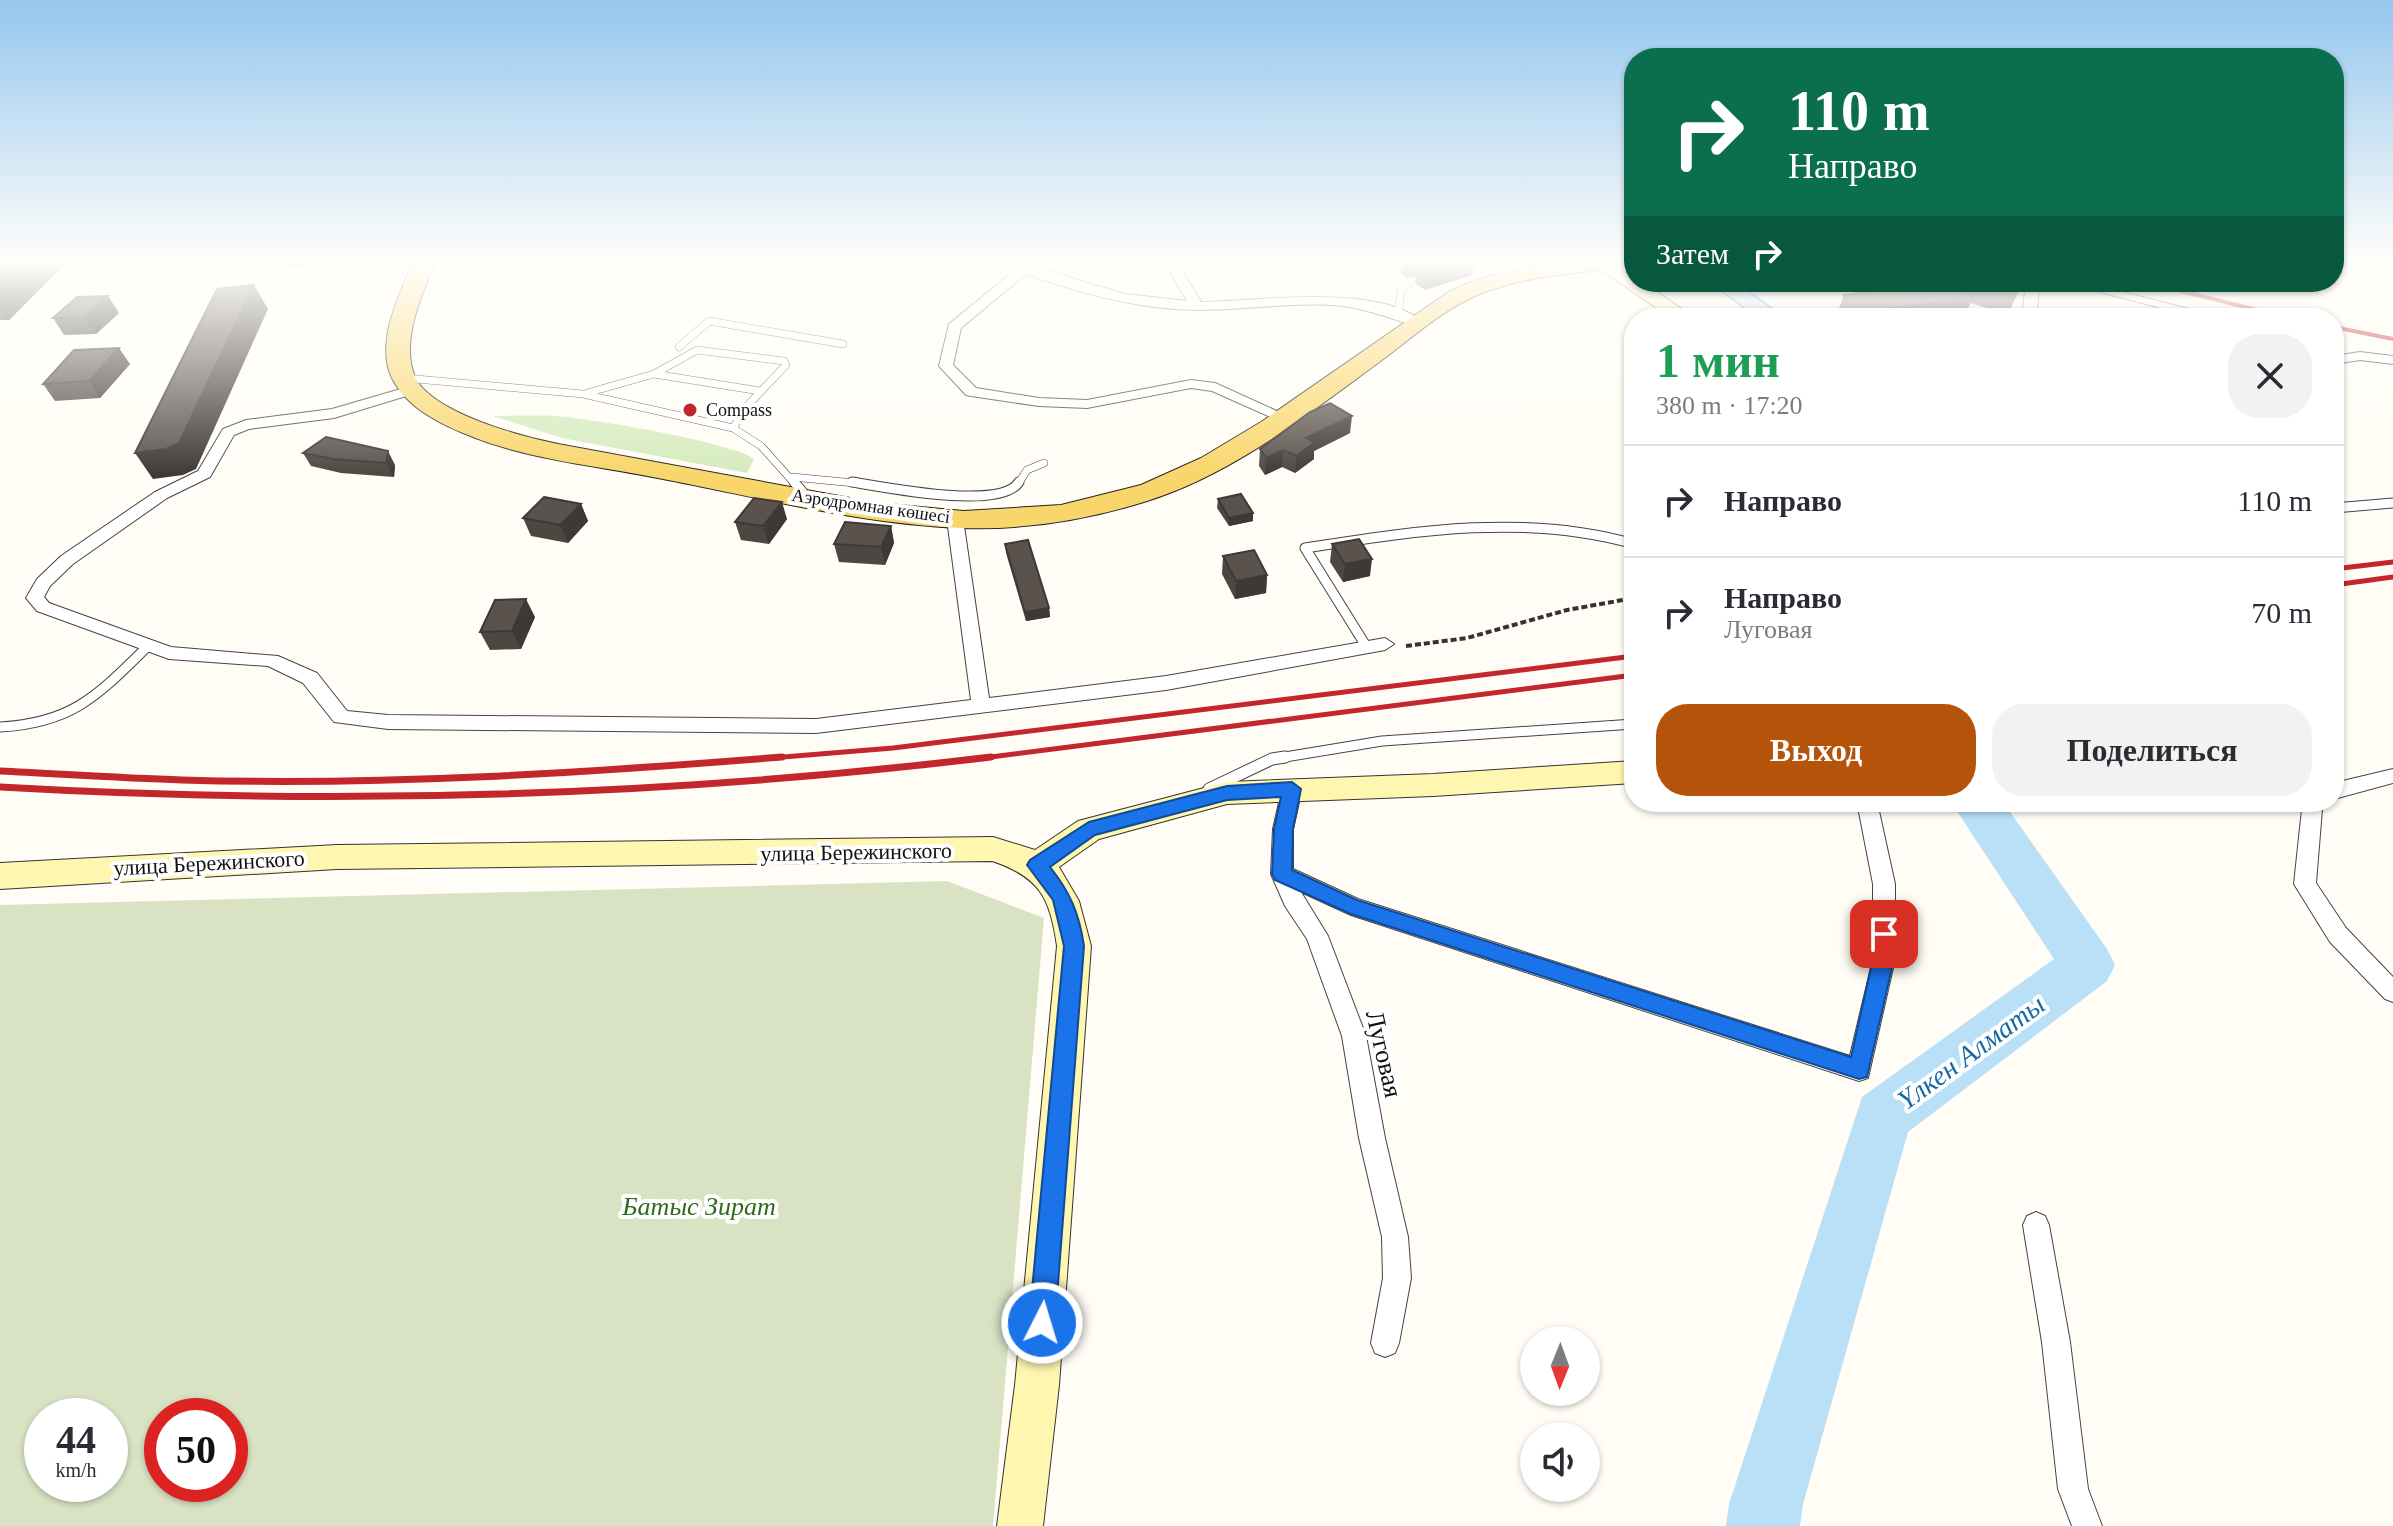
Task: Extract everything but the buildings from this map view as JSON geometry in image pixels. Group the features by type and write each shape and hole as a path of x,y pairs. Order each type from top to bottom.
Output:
{"main road":[{"path":"400,333 408,384"},
{"name":"Аэродромная көшесі","path":"408,384 459,422 523,444 800,487 903,514 955,519 1004,519 1067,513 1140,495 1196,471 1282,417 1388,333"},
{"path":"1020,1526 1037,1385 1074,946 1070,917 1062,896 1037,865 1089,830 1227,793 1433,785 1624,773"},
{"name":"улица Бережинского","path":"0,876 337,857 993,849 1037,865"}],"street":[{"path":"953,333 946,366 971,392 1039,402 1087,404 1191,384 1215,387 1282,417"},
{"path":"2344,352 2393,360"},
{"path":"2344,358 2360,356"},
{"path":"408,384 334,413 246,425 228,432 204,474 161,495 67,560 43,583 35,598 43,607 169,653 271,660 310,678 341,717 356,720 816,726 1166,683 1376,645"},
{"path":"955,519 981,707"},
{"path":"2344,788 2393,776"},
{"name":"Луговая","path":"1292,789 1283,829 1282,874 1293,900 1317,936 1354,1036 1372,1138 1395,1237 1397,1278 1385,1343"},
{"path":"1282,874 1351,906 1859,1070 1884,959 1884,884 1869,812"},
{"path":"2309,812 2305,884 2338,935 2393,992"},
{"path":"2036,1225 2056,1342 2073,1489 2087,1526"}],"lane":[{"path":"679,347 695,333"},
{"path":"780,333 843,344"},
{"path":"583,394 654,374 697,350 784,361 786,365 760,391 733,428"},
{"path":"654,374 760,391"},
{"path":"408,384 583,394 733,428 761,446 800,487 830,479 926,493 997,496 1015,489 1027,470 1044,463"},
{"path":"2344,507 2393,503"},
{"path":"1376,645 1305,548 1422,531 1519,527 1576,530 1624,540"},
{"path":"0,727 43,725 88,703 149,645"},
{"path":"1170,807 1272,759 1382,741 1624,725"}],"path":[{"path":"1376,645 1437,646 1494,633 1566,610 1624,600"}],"green space":[{"path":"493,416 555,416 597,421 690,438 754,459 747,473 562,438"},
{"name":"Батыс Зират","path":"947,881 1044,918 993,1526 0,1526 0,905"}],"waterway":[{"name":"Үлкен Алматы","path":"1763,1526 1766,1504 1883,1116 2088,965 1983,812"}],"railway":[{"path":"2365,333 2393,339"},
{"path":"2344,568 2393,562"},
{"path":"2344,584 2393,577"},
{"path":"758,759 893,748 1624,657"},
{"path":"988,757 1624,676"},
{"path":"0,771 182,780 407,780 782,757"},
{"path":"0,787 248,796 496,794 744,781 988,757"},
{"path":"975,759 988,757"}],"place":[{"name":"Compass","path":"690,410"}],"route":[{"path":"1042,1323 1074,946 1070,917 1062,896 1037,865 1089,830 1227,793 1292,789 1283,829 1282,874 1351,906 1859,1070 1884,959 1884,934"}]}
